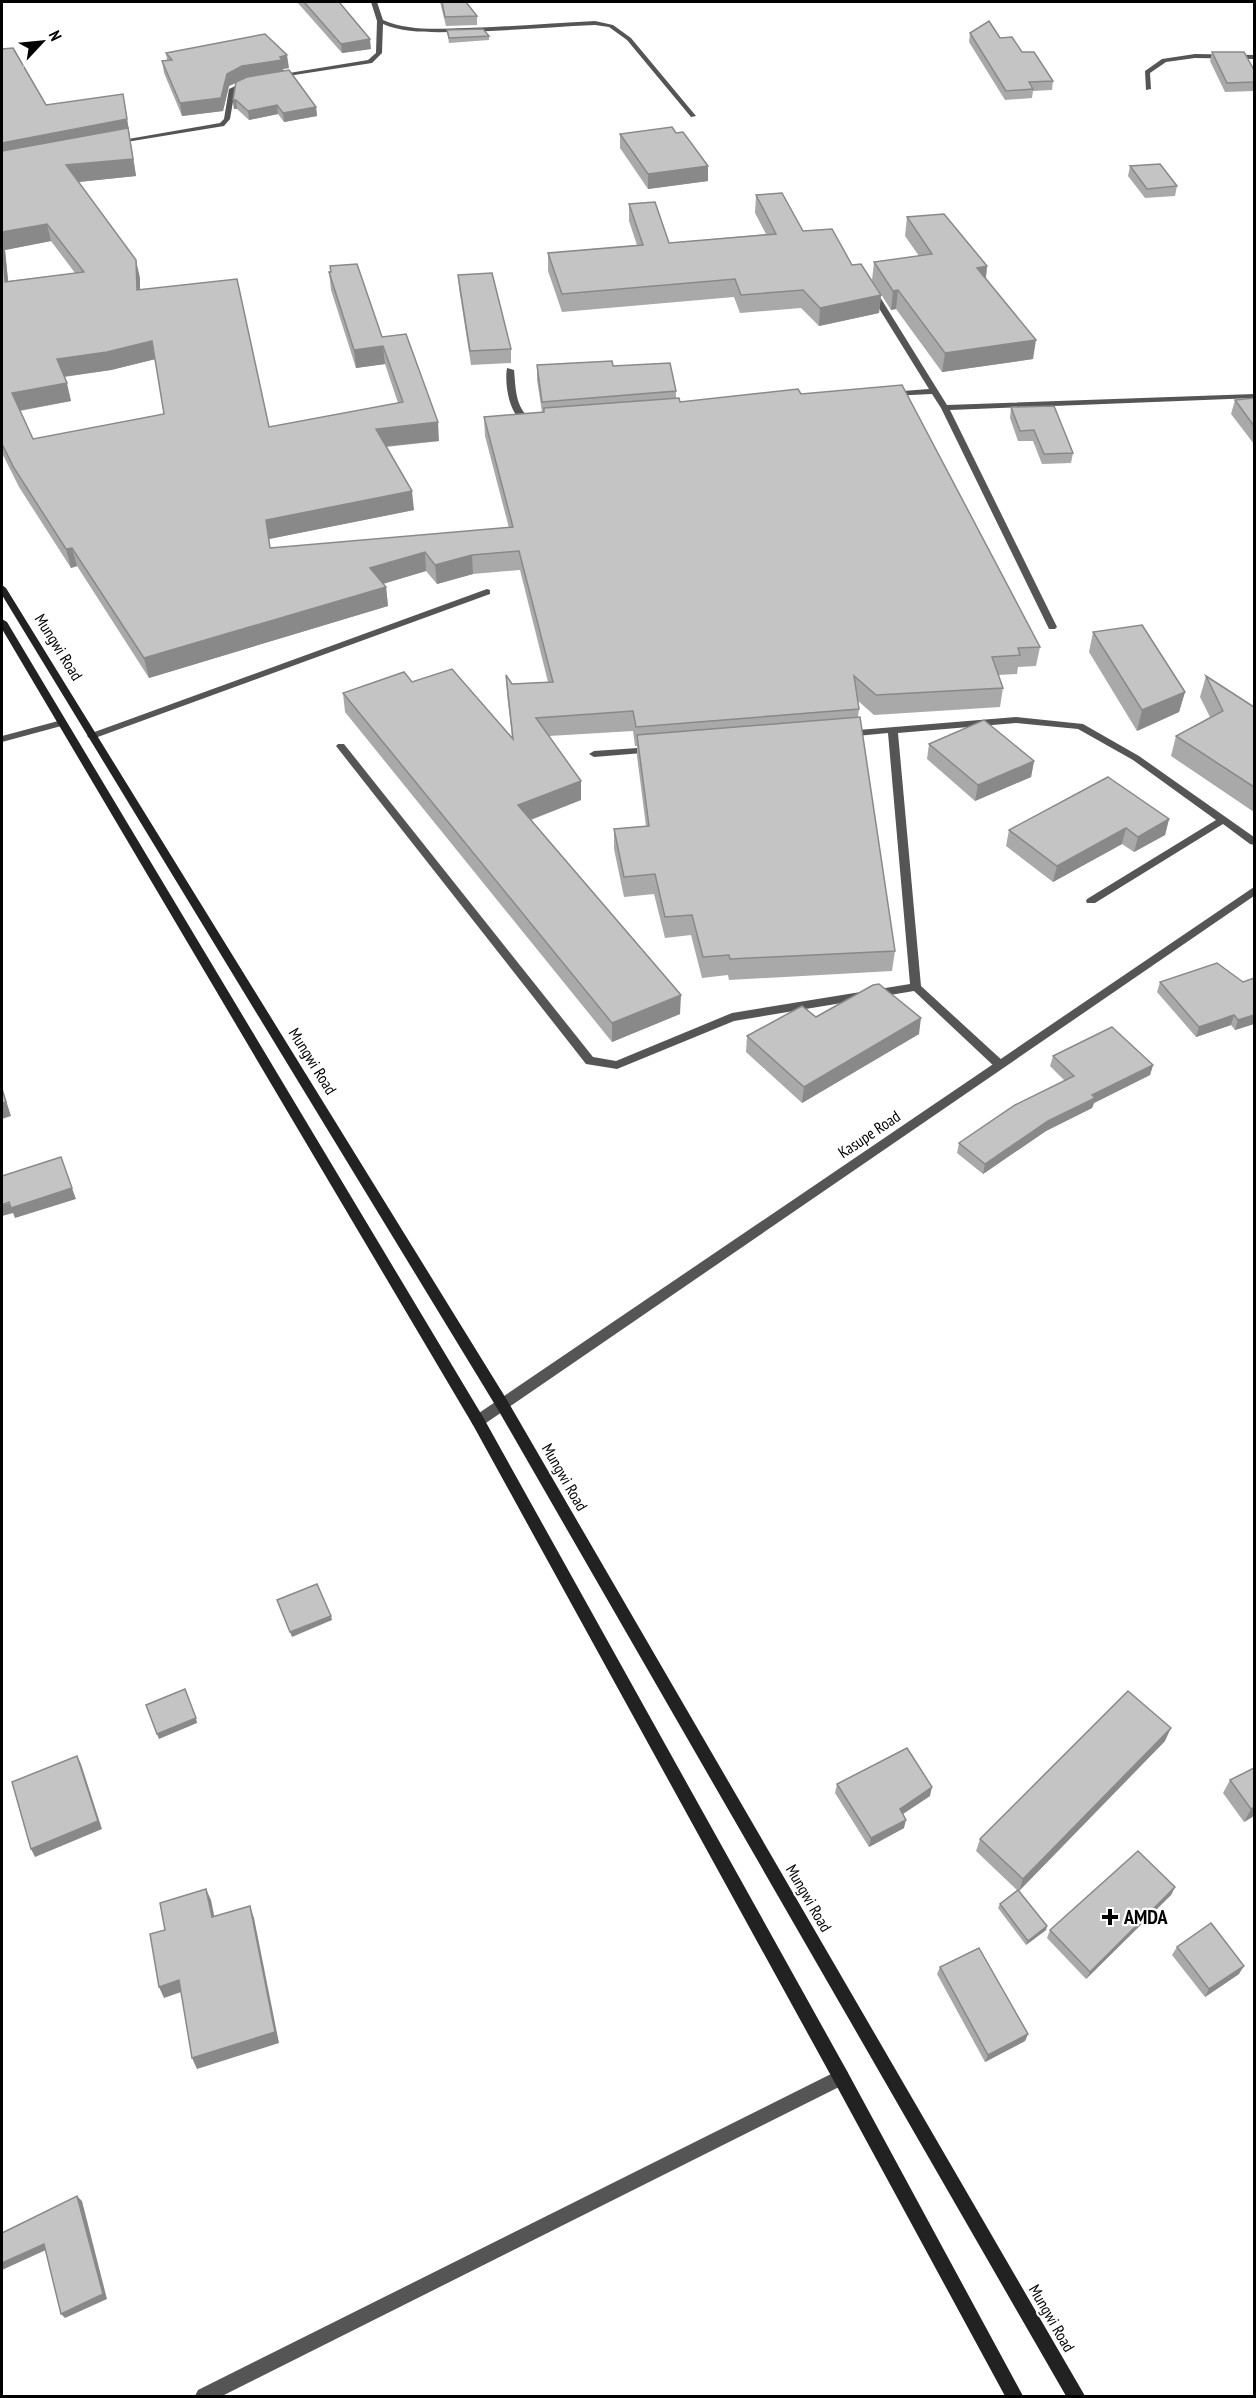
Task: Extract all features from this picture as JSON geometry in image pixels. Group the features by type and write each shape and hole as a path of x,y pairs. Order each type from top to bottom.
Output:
{"main road":[{"name":"Mungwi Road","path":"2,588 502,1404 1076,2397"},
{"path":"2,622 478,1421 841,2077 1014,2397"}],"street":[{"path":"267,79 370,62 379,53 380,21 374,2"},
{"path":"380,21 394,28 438,31 584,24 611,26 629,39 693,116"},
{"path":"1148,89 1147,72 1164,60 1195,56 1254,57"},
{"path":"105,144 222,125 227,119 232,89 256,80"},
{"path":"866,280 945,408 1052,627"},
{"path":"510,370 516,411 523,420 543,423"},
{"path":"874,396 934,391"},
{"path":"945,408 1254,396"},
{"path":"92,736 487,592"},
{"path":"833,735 1016,720 1080,726 1136,758 1254,842"},
{"path":"2,739 62,723"},
{"path":"892,730 916,987 1000,1065"},
{"path":"341,746 590,1061 617,1065 732,1017 916,987"},
{"path":"594,754 666,748"},
{"path":"1092,901 1224,819"},
{"name":"Kasupe Road","path":"478,1421 1254,891"},
{"path":"204,2397 841,2077"}],"building":[{"path":"304,2 339,2 370,39 341,44"},
{"path":"442,2 466,2 477,16 445,17"},
{"path":"989,21 1000,38 1012,37 1022,52 1034,52 1053,81 1029,82 1033,89 1006,91 970,33"},
{"path":"483,29 489,36 449,38 447,30"},
{"path":"265,34 287,55 280,57 282,60 242,66 227,74 221,98 180,103 162,61 172,60 166,53"},
{"path":"13,48 46,105 123,94 127,119 2,143 2,49"},
{"path":"1212,52 1244,52 1254,70 1254,82 1227,83"},
{"path":"289,70 316,107 283,113 277,105 248,111 233,100 236,82 247,77"},
{"path":"672,127 676,133 683,132 708,166 648,174 620,134"},
{"path":"128,128 133,159 66,165 136,260 137,290 237,279 269,427 403,402 383,346 354,350 329,272 331,272 330,266 357,264 382,337 406,334 438,422 376,429 412,491 266,520 270,548 513,527 484,417 544,412 544,408 679,398 680,402 798,389 801,394 902,385 1040,647 1018,648 1020,655 992,657 1003,688 876,695 854,676 859,709 636,727 633,711 536,718 581,781 518,805 681,995 612,1023 343,693 404,672 412,682 452,669 513,739 506,675 512,684 553,682 519,551 472,555 435,565 425,552 370,568 386,587 144,658 72,548 66,549 14,468 2,444 2,234 5,282 84,272 47,224 2,232 2,151","holes":["152,341 164,414 33,439 12,393 67,383 57,359 107,352"]},
{"path":"1160,164 1177,186 1147,189 1130,166"},
{"path":"782,193 803,231 832,229 852,265 861,264 881,295 820,308 803,290 741,295 735,279 562,294 548,253 643,245 629,204 655,202 669,243 776,234 756,195"},
{"path":"944,214 987,266 977,268 1036,340 945,353 898,290 893,291 874,262 932,254 907,217"},
{"path":"492,273 511,349 470,351 458,275"},
{"path":"612,361 613,366 670,363 676,391 542,402 537,365"},
{"path":"1254,398 1254,426 1235,400"},
{"path":"1054,406 1073,453 1044,454 1034,430 1020,431 1011,407"},
{"path":"1142,625 1185,692 1142,710 1093,632"},
{"path":"1206,676 1254,707 1254,787 1176,736 1223,711"},
{"path":"860,717 895,951 730,959 729,955 703,957 692,915 665,917 655,874 624,877 614,829 649,826 637,735"},
{"path":"984,720 1034,761 978,785 929,744"},
{"path":"1108,777 1169,819 1138,837 1126,828 1057,866 1009,830"},
{"path":"1217,963 1243,982 1254,978 1254,1015 1238,1020 1234,1015 1199,1027 1160,982"},
{"path":"879,984 921,1018 804,1087 747,1036 802,1006 816,1017 873,985"},
{"path":"1112,1027 1153,1065 1092,1095 1095,1098 1048,1121 985,1164 959,1143 1015,1105 1074,1076 1053,1056"},
{"path":"2,1089 6,1102 2,1103"},
{"path":"61,1157 72,1188 11,1208 9,1202 2,1205 2,1176"},
{"path":"317,1584 331,1616 290,1632 277,1600"},
{"path":"185,1689 196,1718 157,1734 146,1705"},
{"path":"1128,1691 1171,1728 1023,1879 980,1839"},
{"path":"907,1748 932,1787 900,1809 906,1820 871,1838 837,1784"},
{"path":"77,1756 98,1821 31,1849 12,1782"},
{"path":"1254,1768 1254,1807 1251,1809 1230,1780"},
{"name":"AMDA","path":"1138,1851 1175,1887 1090,1972 1050,1930"},
{"path":"206,1889 212,1917 250,1906 275,2032 192,2058 179,1980 159,1987 150,1934 165,1930 160,1903"},
{"path":"1018,1890 1047,1926 1028,1941 1000,1904"},
{"name":"AMDA","path":"1211,1923 1244,1966 1209,1989 1177,1947"},
{"path":"979,1948 1028,2034 988,2055 940,1967"},
{"path":"77,2196 103,2294 61,2314 44,2244 2,2263 2,2233"}],"place":[{"name":"AMDA","path":"1110,1917"}]}
